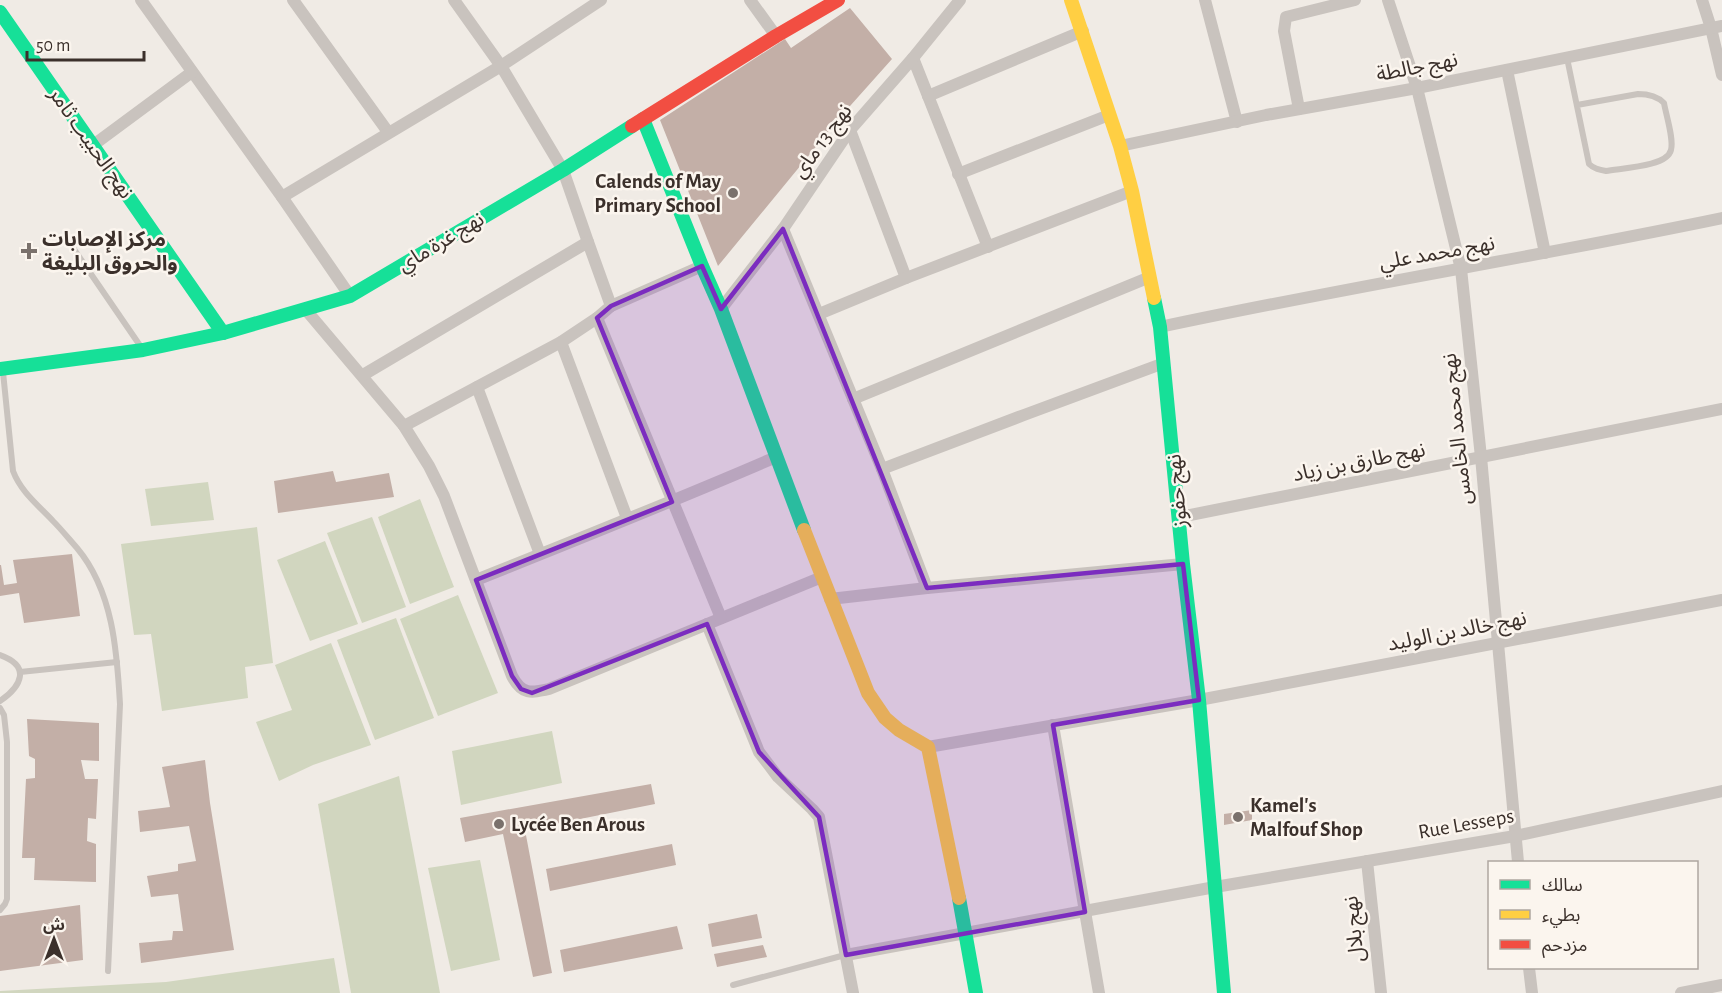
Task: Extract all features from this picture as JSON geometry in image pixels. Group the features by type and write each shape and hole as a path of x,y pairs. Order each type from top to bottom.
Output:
{"street":[{"path":"141,0 350,296"},
{"path":"293,0 388,132"},
{"path":"454,0 501,66 563,170 611,306"},
{"path":"282,197 501,66 600,0"},
{"path":"750,0 776,36"},
{"name":"نهج غرة ماي","path":"2,369 143,350 223,333 350,296 563,170 776,36 838,0"},
{"name":"نهج 13 ماي","path":"721,309 783,229 850,130 960,0"},
{"name":"نهج حفوز","path":"1071,0 1120,146 1132,191 1160,327 1199,700 1224,993"},
{"path":"1205,0 1237,122"},
{"path":"1299,109 1284,31 1286,17 1356,0"},
{"name":"نهج محمد الخامس","path":"1388,0 1417,88 1461,269 1481,457 1518,861"},
{"path":"1702,0 1716,27 1722,75"},
{"name":"نهج الحبيب ثامر","path":"0,12 223,333"},
{"name":"نهج جالطة","path":"1120,146 1716,27"},
{"path":"928,96 1083,31"},
{"path":"913,58 988,247"},
{"path":"1507,70 1545,253"},
{"path":"92,146 192,72"},
{"path":"958,174 1109,115"},
{"path":"643,119 721,309 830,599 868,693 876,708 885,718 899,730 928,747 976,993"},
{"path":"850,130 906,278"},
{"path":"819,314 1132,191"},
{"name":"نهج محمد علي","path":"1160,327 1273,303 1722,218"},
{"path":"783,229 882,469 927,588"},
{"path":"363,375 588,243"},
{"path":"404,426 561,342 611,306 702,266"},
{"path":"853,399 1150,277"},
{"path":"306,310 404,426 429,466 444,496 512,676 521,689 532,693 549,689 822,577"},
{"path":"597,318 721,618"},
{"path":"561,342 627,518"},
{"path":"882,469 1164,363"},
{"path":"477,387 540,554"},
{"name":"نهج طارق بن زياد","path":"1180,517 1722,409"},
{"path":"476,580 672,502 776,457"},
{"path":"830,599 1183,564"},
{"name":"نهج خالد بن الوليد","path":"928,747 1199,700 1722,600"},
{"path":"707,624 759,752 778,777 819,817 853,993"},
{"path":"1053,725 1099,993"},
{"name":"Rue Lesseps","path":"846,955 1515,836 1722,791"},
{"name":"نهج بلال","path":"1367,861 1381,993"},
{"path":"1529,969 1532,993"},
{"path":"1681,993 1722,985"}],"lane":[{"path":"1567,58 1589,164 1606,171 1660,162 1669,155 1671,142 1664,103 1660,99 1647,94 1638,94 1577,105"},
{"path":"69,242 143,350"},
{"path":"2,369 13,471 17,482 79,550 93,570 109,612 117,662 120,738 108,971"},
{"path":"0,655 14,661 20,672 18,684 0,701"},
{"path":"20,672 117,662"},
{"path":"0,708 4,715 7,742 7,894 5,904 0,910"},
{"path":"733,985 846,955"}],"highlighted area":[{"path":"783,229 927,588 1183,564 1199,700 1053,725 1085,912 846,955 819,817 759,752 707,624 532,693 521,689 512,676 476,580 672,502 597,318 611,306 702,266 721,309"}],"green space":[{"path":"208,482 214,520 151,526 145,489"},
{"path":"420,499 454,587 410,604 378,517"},
{"path":"372,517 406,607 362,623 327,533"},
{"path":"257,527 273,663 245,667 248,698 162,711 151,634 134,635 121,544"},
{"path":"325,541 358,624 310,641 277,560"},
{"path":"458,595 498,693 438,716 400,619"},
{"path":"396,618 434,718 375,740 337,640"},
{"path":"331,643 371,745 313,765 279,781 256,722 292,710 275,665"},
{"path":"552,731 562,783 461,805 452,751"},
{"path":"399,776 440,993 351,993 318,804"},
{"path":"480,860 500,960 451,971 428,868"},
{"path":"334,958 340,993 0,993 0,991 166,982"}],"building":[{"name":"Calends of May Primary School","path":"850,8 892,59 842,115 718,266 660,120 785,39 791,48"},
{"path":"333,471 336,482 389,473 394,497 278,513 274,481"},
{"path":"72,554 80,616 24,623 19,593 0,596 0,565 4,585 17,583 13,560"},
{"path":"27,719 99,723 99,761 81,760 85,779 98,779 96,819 88,818 87,841 96,844 96,882 34,880 35,858 22,858 26,779 35,778 35,759 29,756"},
{"path":"205,760 234,950 141,963 139,943 172,940 173,931 183,931 178,894 151,897 147,876 178,871 178,864 196,861 189,826 140,832 138,811 170,807 162,767"},
{"path":"651,784 655,804 525,830 552,973 533,977 503,834 465,842 460,818"},
{"name":"Kamel's Malfouf Shop","path":"1252,810 1252,820 1224,825 1224,814"},
{"path":"672,844 676,865 550,891 546,869"},
{"path":"80,905 83,960 0,971 0,916"},
{"path":"757,914 762,938 712,947 708,924"},
{"path":"677,926 683,949 564,972 560,950"},
{"path":"763,945 767,957 717,967 714,954"}],"traffic: fast":[{"path":"0,12 223,333"},
{"path":"643,119 721,309 804,530"},
{"path":"0,369 143,350 223,333 350,296 563,170 632,126"},
{"path":"1154,298 1160,327 1199,700 1224,993"},
{"path":"959,898 976,993"}],"traffic: slow":[{"path":"1071,0 1120,146 1132,191 1154,298"},
{"path":"804,530 868,693 885,718 899,730 928,747 959,898"}],"traffic: jam":[{"path":"632,126 838,0"}],"place":[{"name":"Calends of May Primary School","path":"733,193"},
{"name":"مركز الإصابات والحروق البليغة","path":"29,251"},
{"name":"Kamel's Malfouf Shop","path":"1238,817"},
{"name":"Lycée Ben Arous","path":"499,824"}]}
